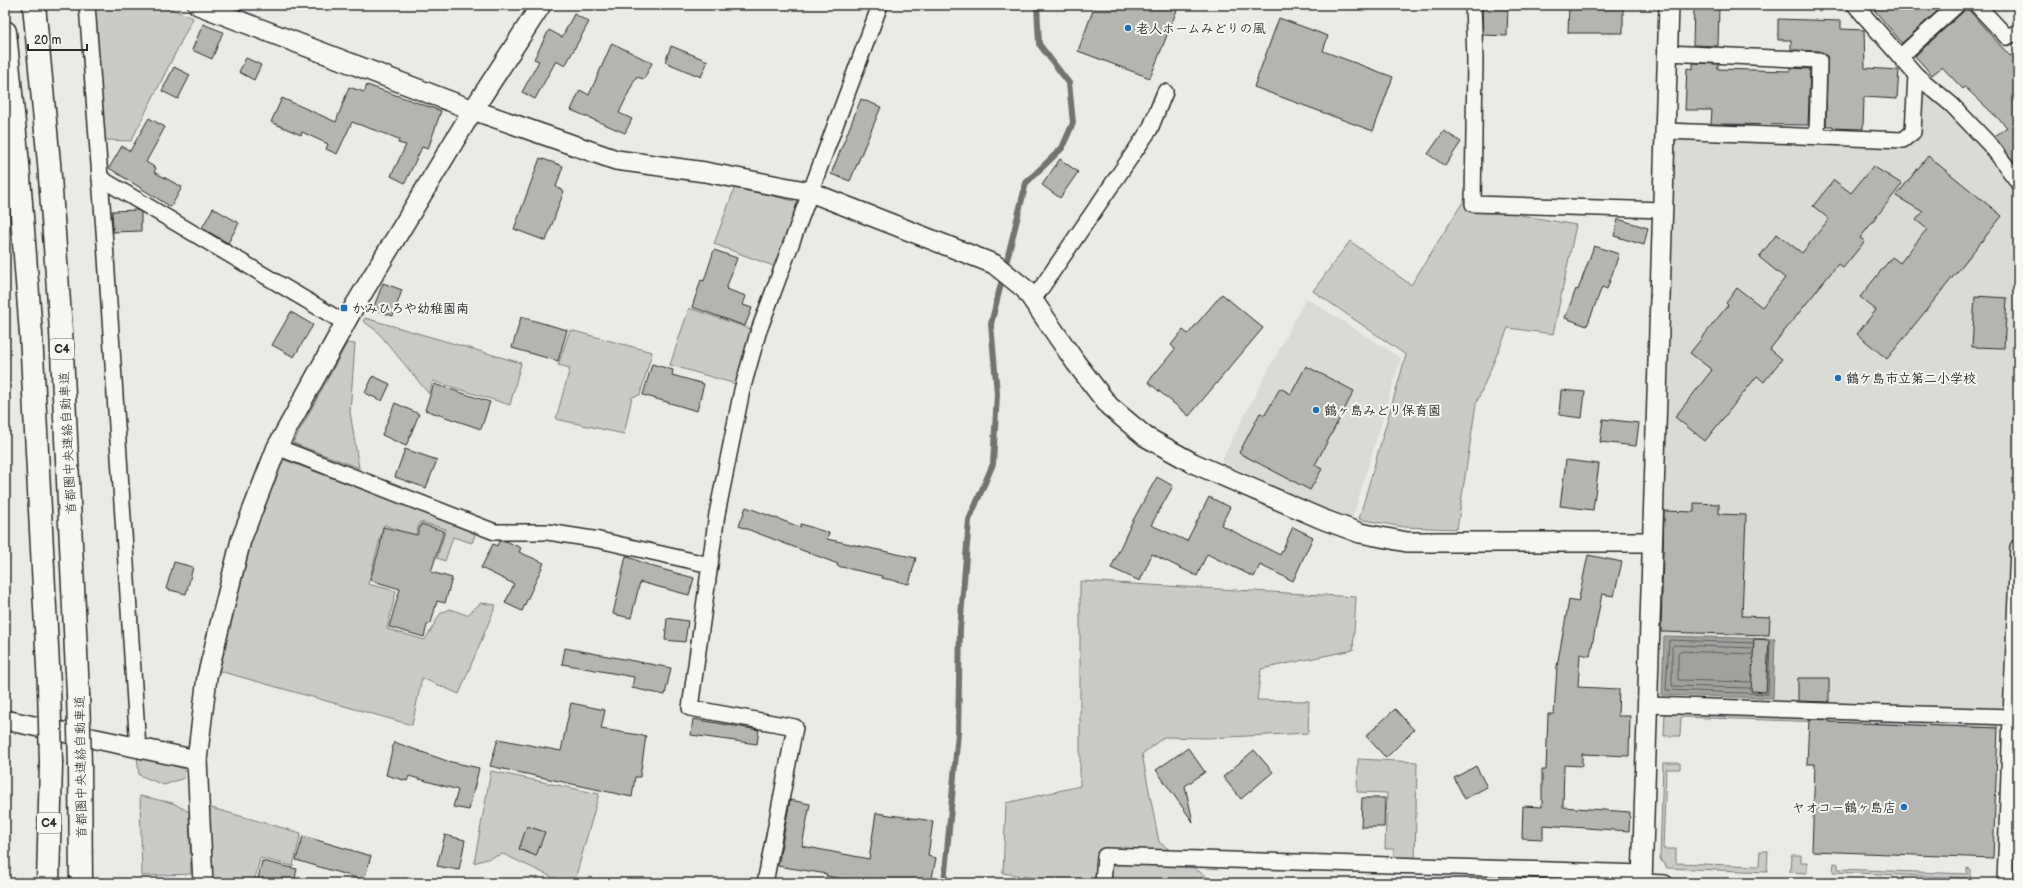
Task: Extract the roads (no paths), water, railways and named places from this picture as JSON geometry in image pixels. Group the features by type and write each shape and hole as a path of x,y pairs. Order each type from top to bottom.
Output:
{"highway":[{"name":"首都圏中央連絡自動車道","path":"34,5 49,163 61,331 78,694 81,883"},
{"name":"C4","path":"5,32 18,164 31,334 49,686 51,763 48,883"}],"street":[{"path":"86,5 100,178 138,748"},
{"path":"198,5 473,110 616,160 705,172 810,192 994,264 1025,289 1076,363 1109,406 1146,437 1193,463 1322,519 1360,533 1407,542 1652,542"},
{"path":"203,883 197,760 207,677 241,540 277,447 345,323 473,110 541,5"},
{"path":"765,883 795,727 690,708 717,514 742,390 758,333 880,5"},
{"path":"1473,5 1475,58 1473,204 1663,210"},
{"path":"1642,880 1669,5"},
{"path":"1855,5 1916,75 1952,105 1992,147 2018,182"},
{"path":"1900,57 1957,5"},
{"path":"1977,5 2007,37 2018,33"},
{"path":"1667,53 1819,60 1817,136"},
{"path":"1666,131 1903,140 1913,132 1916,75"},
{"path":"1033,300 1150,129 1165,92"},
{"path":"100,178 345,323"},
{"path":"277,447 495,532 548,532 599,540 710,565"},
{"path":"2005,883 2018,547"},
{"path":"1648,705 2011,717"},
{"path":"5,720 197,760"},
{"path":"1103,883 1104,856 1642,880 1665,883"}],"water":[{"path":"1664,636 1775,639 1773,698 1662,695"}],"waterway":[{"path":"944,883 958,733 960,629 969,520 993,464 997,394 991,324 1026,183 1062,148 1073,123 1069,83 1039,44 1037,5"}],"place":[{"name":"老人ホームみどりの風","path":"1128,28"},
{"name":"かみひろや幼稚園南","path":"344,308"},
{"name":"鶴ケ島市立第二小学校","path":"1838,378"},
{"name":"鶴ヶ島みどり保育園","path":"1316,410"},
{"name":"ヤオコー鶴ヶ島店","path":"1904,807"}]}
